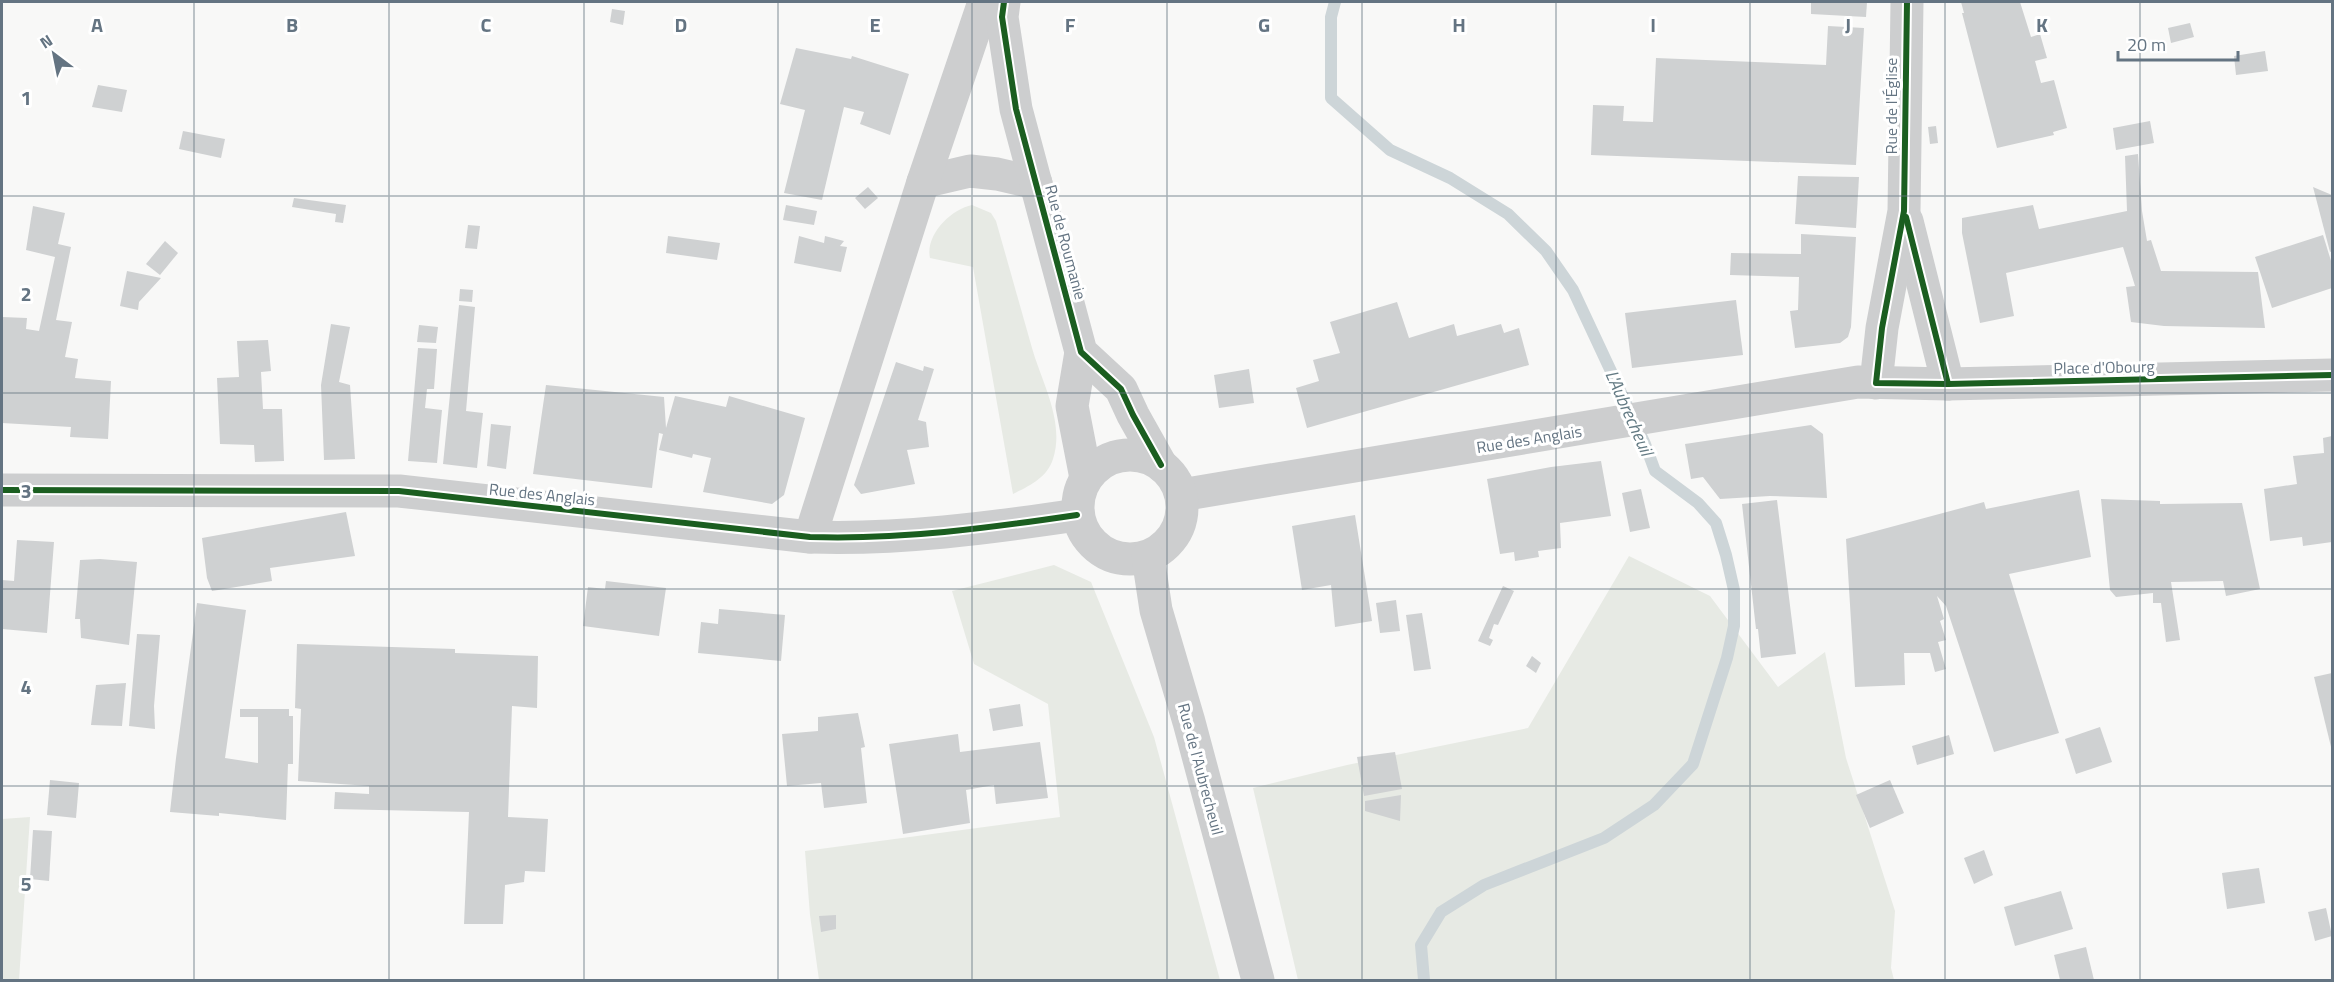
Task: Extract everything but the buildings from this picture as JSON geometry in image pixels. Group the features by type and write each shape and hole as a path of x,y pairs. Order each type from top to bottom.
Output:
{"street":[{"path":"810,537 922,182 984,2"},
{"name":"Rue de Roumanie","path":"1004,2 1002,17 1016,109 1081,352 1072,406 1086,478"},
{"name":"Rue de l'Église","path":"1876,383 1882,328 1905,211 1907,2"},
{"name":"Rue de Roumanie","path":"922,182 970,171 1036,183"},
{"name":"Rue de l'Église","path":"1905,211 1948,384"},
{"path":"1081,352 1121,389 1161,465 1170,474 1181,495 1182,510 1179,525 1172,539 1148,557 1130,560 1111,556 1095,547 1083,533 1077,515 1080,490 1086,478 1098,465 1113,457 1129,454 1146,457 1161,465"},
{"name":"Place d'Obourg","path":"1876,383 1948,384 2332,375"},
{"name":"Rue des Anglais","path":"1181,495 1612,425 1822,387 1858,382 1876,383"},
{"name":"Rue des Anglais","path":"2,490 399,491 810,537 873,537 987,528 1077,515"},
{"name":"Rue de l'Aubrecheuil","path":"1148,557 1156,610 1189,722 1258,981"}],"shaded area":[{"path":"972,205 991,213 996,221 1032,348 1051,403 1056,431 1056,445 1050,466 1037,481 1013,494 973,267 930,258 932,241 941,224 964,207"},
{"path":"1629,556 1710,596 1778,687 1825,652 1846,758 1895,911 1891,968 1894,980 1298,980 1253,788 1347,765 1528,728"},
{"path":"1054,565 1091,582 1154,737 1220,980 819,980 810,915 805,851 1060,817 1048,704 974,664 952,591"},
{"path":"30,817 19,980 2,980 2,819"}],"waterway":[{"name":"L'Aubrecheuil","path":"1335,2 1331,17 1331,98 1390,150 1450,178 1508,214 1546,251 1573,290 1645,444 1655,471 1698,503 1716,523 1734,590 1734,626 1727,658 1693,764 1654,805 1604,838 1484,885 1441,912 1421,945 1424,980"}],"cycle path":[{"path":"1004,2 1002,17 1016,109 1081,352 1121,389 1161,465"},
{"path":"1907,2 1904,211 1882,328 1876,383 1948,384 2332,375"},
{"path":"1906,217 1948,384"},
{"path":"2,490 399,491 810,537 911,535 1077,515"}]}
